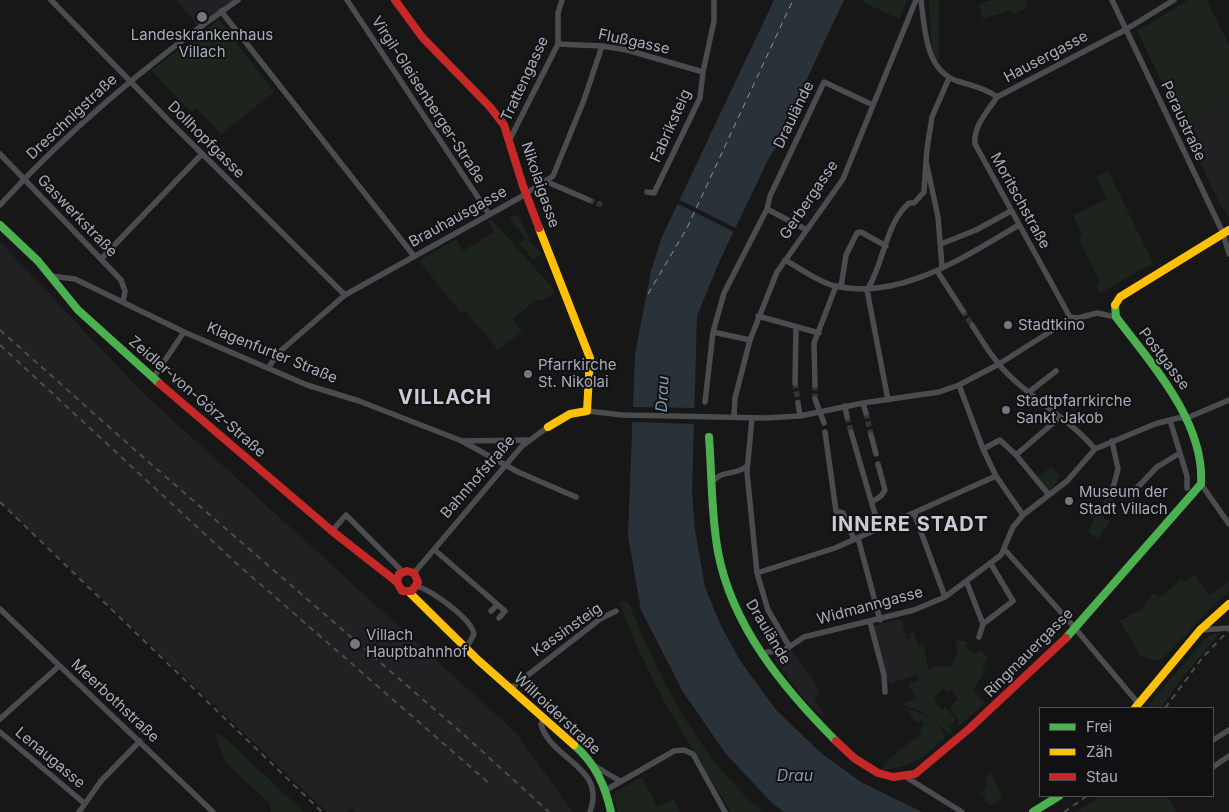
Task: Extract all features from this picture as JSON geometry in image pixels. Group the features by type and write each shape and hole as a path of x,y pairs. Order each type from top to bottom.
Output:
{"street":[{"name":"Dollhopfgasse","path":"51,0 202,154 345,295"},
{"name":"Dreschnigstraße","path":"0,205 24,179 129,80 238,0"},
{"name":"Virgil-Gleisenberger-Straße","path":"347,0 489,214"},
{"name":"Nikolaigasse","path":"395,0 422,37 490,107 504,125 526,194 590,358 587,411"},
{"name":"Trattengasse","path":"510,139 558,44 558,13 562,0"},
{"name":"Fabriksteig","path":"647,192 654,193 700,98 703,72 714,21 714,0"},
{"name":"Gerbergasse","path":"734,416 735,398 750,340 777,272 843,178 916,0"},
{"name":"Hausergasse","path":"921,0 930,55 939,69 949,78 997,97 1125,30 1174,0"},
{"name":"Peraustraße","path":"1112,0 1125,30 1226,232 1229,254"},
{"path":"221,11 414,256"},
{"name":"Flußgasse","path":"558,44 602,46 627,50 703,72"},
{"name":"Brauhausgasse","path":"269,367 277,354 345,295 526,194 553,176 597,64 602,46"},
{"path":"888,400 867,290 905,207 909,203 914,203 924,192 932,117 949,78"},
{"name":"Draulände","path":"705,402 713,332 724,293 767,209 770,196 824,82 873,105"},
{"name":"Moritschstraße","path":"997,97 977,128 974,135 974,144 1071,317"},
{"name":"Gaswerkstraße","path":"0,154 121,280 125,292 123,302"},
{"path":"101,260 202,154"},
{"path":"926,161 938,217 942,267"},
{"path":"545,181 589,200"},
{"path":"767,209 805,230"},
{"path":"941,244 976,230 1011,211"},
{"path":"0,224 25,247 51,276"},
{"path":"784,260 838,286 867,290 925,276 1018,225"},
{"path":"815,385 814,343 838,286 846,255 857,233 861,232 886,246"},
{"path":"1071,317 1097,313 1116,317 1115,305 1120,296 1226,232"},
{"path":"939,274 963,311"},
{"name":"Klagenfurter Straße","path":"51,276 75,279 184,332 307,385 359,401 462,441 506,465 576,497"},
{"name":"Zeidler-von-Görz-Straße","path":"51,276 78,310 153,378 332,531 397,582"},
{"path":"758,316 819,333"},
{"name":"Bahnhofstraße","path":"414,573 528,440 570,414 587,411 622,415 704,417 800,416 845,406 939,392 959,385 999,364 1071,317"},
{"name":"Postgasse","path":"1116,317 1176,397 1187,418 1202,470 1201,484"},
{"path":"972,325 999,364 1059,418 1080,432 1094,448"},
{"path":"795,383 796,328"},
{"name":"Klagenfurter Straße","path":"153,378 184,332"},
{"path":"713,332 750,340"},
{"path":"1029,392 1056,371"},
{"path":"959,385 983,449 996,476 1023,515"},
{"path":"815,398 824,424"},
{"name":"Widmanngasse","path":"767,652 782,651 804,637 844,626 880,620 914,610 945,597 991,564 1005,550 1012,527 1023,515 1067,481 1094,448 1170,420 1187,418 1229,400"},
{"path":"798,403 800,416"},
{"path":"863,403 866,413"},
{"path":"845,406 847,417"},
{"path":"752,418 747,466 757,573 768,610 790,646"},
{"path":"1016,455 1059,418"},
{"path":"1170,420 1187,476 1187,488"},
{"path":"825,432 836,511 843,514 856,538 880,620"},
{"path":"851,432 879,528"},
{"path":"871,435 876,454"},
{"name":"Draulände","path":"709,437 713,481 713,512 722,569 741,617 767,661 802,705 848,753 886,777 906,777"},
{"name":"Klagenfurter Straße","path":"462,441 528,440"},
{"path":"983,449 1000,440 1016,455 1049,495"},
{"path":"1112,441 1118,469 1113,488"},
{"path":"1133,492 1157,467 1180,453"},
{"path":"872,502 882,496 885,490 878,464"},
{"path":"713,481 719,474 742,471 747,466"},
{"path":"757,573 856,538 996,476"},
{"path":"1201,484 1229,524"},
{"name":"Ringmauergasse","path":"906,777 915,774 962,736 1030,673 1075,628 1201,484"},
{"path":"914,513 945,597"},
{"path":"332,531 346,515 403,572 414,573 418,582 409,592 399,588 397,582 403,572"},
{"path":"1005,550 1075,628 1136,706 1200,630 1229,604"},
{"path":"437,552 505,611 499,618"},
{"path":"979,637 983,624 1013,601 991,564"},
{"path":"967,582 983,624"},
{"path":"416,586 435,595 471,625 474,634 466,648"},
{"name":"Willroiderstraße","path":"409,592 466,648 593,764 606,790 611,812"},
{"path":"491,611 497,605"},
{"name":"Meerbothstraße","path":"0,609 213,812"},
{"name":"Kassinsteig","path":"510,689 600,619 616,611"},
{"path":"870,622 884,675 885,692"},
{"path":"1200,630 1219,627 1229,628"},
{"path":"0,719 59,666"},
{"path":"544,719 541,724 547,740 579,767 590,782 593,792 590,812"},
{"path":"1214,739 1229,730"},
{"name":"Lenaugasse","path":"0,732 84,803"},
{"path":"79,812 84,803 140,741"},
{"path":"606,790 674,751 684,750 693,754 725,812"},
{"path":"1214,765 1229,756"},
{"path":"593,764 620,781"},
{"path":"906,777 962,812"},
{"path":"1033,812 1057,797"}],"shaded area":[{"name":"Landeskrankenhaus Villach","path":"177,0 237,0 199,28"},
{"path":"864,0 907,0 899,19 863,2"},
{"path":"929,0 939,0 939,60 932,53"},
{"path":"992,0 1025,0 1027,8 1013,14 1011,10 983,19 979,4"},
{"path":"1188,0 1207,0 1229,46 1229,105 1183,126 1137,31"},
{"path":"219,20 274,92 221,134 196,108 191,112 151,70"},
{"path":"1229,105 1229,217 1219,202 1183,126"},
{"path":"1108,171 1153,263 1100,293 1096,285 1100,282 1079,240 1082,234 1073,216 1107,199 1096,177"},
{"path":"518,215 532,244 542,253 534,260 519,243 525,238 519,231 521,229 518,229 509,217"},
{"path":"491,219 552,287 555,294 539,301 536,300 513,319 522,331 498,350 465,310 461,313 419,261 456,239 463,251 494,232 488,221"},
{"name":"Villach Hauptbahnhof","path":"0,242 142,392 515,732 573,812 356,812 352,808 347,812 327,812 0,502"},
{"path":"1051,467 1061,476 1049,492 1037,478"},
{"path":"1112,486 1119,489 1103,518 1110,522 1097,539 1088,531"},
{"path":"1194,574 1210,595 1229,581 1229,592 1210,608 1177,645 1158,661 1140,655 1120,621 1140,610 1154,593 1160,597 1181,579 1186,581"},
{"path":"619,602 628,602 653,660 700,742 739,790 762,812 730,812 652,679"},
{"path":"901,619 917,674 890,684 882,665 872,626"},
{"path":"914,632 918,645 923,644 929,671 932,671 931,667 951,666 957,655 956,641 967,641 966,648 976,654 978,650 989,657 982,667 986,670 973,690 985,703 959,726 957,726 959,721 950,707 958,699 951,689 948,692 943,688 934,698 942,710 946,707 955,719 953,724 948,726 953,732 949,734 921,712 900,705 916,698 908,684 919,680 907,639 911,638 910,633"},
{"path":"1214,633 1219,634 1182,678 1162,707 1147,707 1204,640"},
{"path":"790,648 813,679 820,694 814,698 826,716 818,713 806,701 774,659"},
{"path":"905,709 930,718 940,727 945,738 930,751 909,764 881,770 888,760 922,733 919,729 925,725 921,720 917,723"},
{"path":"214,733 224,737 304,812 271,812 269,803 226,763"},
{"path":"991,773 1002,798 992,806 985,801 985,796 980,793 987,787 985,780"},
{"path":"642,777 657,807 674,799 680,812 618,812 613,796 617,791"},
{"path":"1098,797 1168,797 1176,812 1076,812"}],"water":[{"name":"Drau","path":"774,0 844,0 788,119 780,142 770,156 720,260 697,316 692,491 695,530 705,587 721,626 741,662 777,711 821,753 861,782 922,812 784,812 772,803 726,754 683,692 641,610 628,536 635,354 651,271 661,239"}],"pier":[{"path":"678,199 738,229 736,233 676,203"},
{"path":"630,407 697,408 697,424 629,422"}],"ferry route":[{"path":"648,294 687,228 793,0"}],"tunnel":[{"path":"589,200 602,205"},
{"path":"963,311 972,325"},
{"path":"795,383 798,403"},
{"path":"815,385 815,399"},
{"path":"866,413 871,435"},
{"path":"847,417 851,432"}],"railway":[{"path":"0,330 144,458 463,734 549,812"},
{"path":"0,345 236,563 490,784"},
{"path":"0,502 322,812"},
{"path":"1166,707 1203,657 1229,630"},
{"path":"1064,812 1086,797"}],"traffic: fast":[{"path":"0,225 38,261 78,310 160,384"},
{"path":"1066,638 1201,484 1200,461 1194,438 1185,416 1173,394 1116,317 1115,305"},
{"path":"709,437 713,509 718,552 725,579 735,605 762,654 779,677 797,700 836,741"},
{"path":"574,745 588,759 598,775 606,793 611,812"},
{"path":"1033,812 1057,797"}],"traffic: slow":[{"path":"539,228 590,358 587,411 570,414 548,427"},
{"path":"1115,305 1120,297 1229,230"},
{"path":"409,592 478,660 574,745"},
{"path":"1136,707 1200,630 1229,604"}],"traffic: jam":[{"path":"395,0 422,37 490,107 504,125 523,186 539,228"},
{"path":"160,384 332,531 397,582 402,591 412,591 418,582 414,573 407,571 399,574 397,582"},
{"path":"836,741 854,758 878,773 893,777 915,774 970,728 1066,638"}],"place":[{"name":"Landeskrankenhaus Villach","path":"202,17"},
{"name":"Stadtkino","path":"1008,325"},
{"name":"Pfarrkirche St. Nikolai","path":"528,374"},
{"name":"Stadtpfarrkirche Sankt Jakob","path":"1006,410"},
{"name":"Museum der Stadt Villach","path":"1069,501"},
{"name":"Villach Hauptbahnhof","path":"355,644"}],"district":[{"name":"VILLACH","path":"445,398"},
{"name":"INNERE STADT","path":"910,525"}]}
